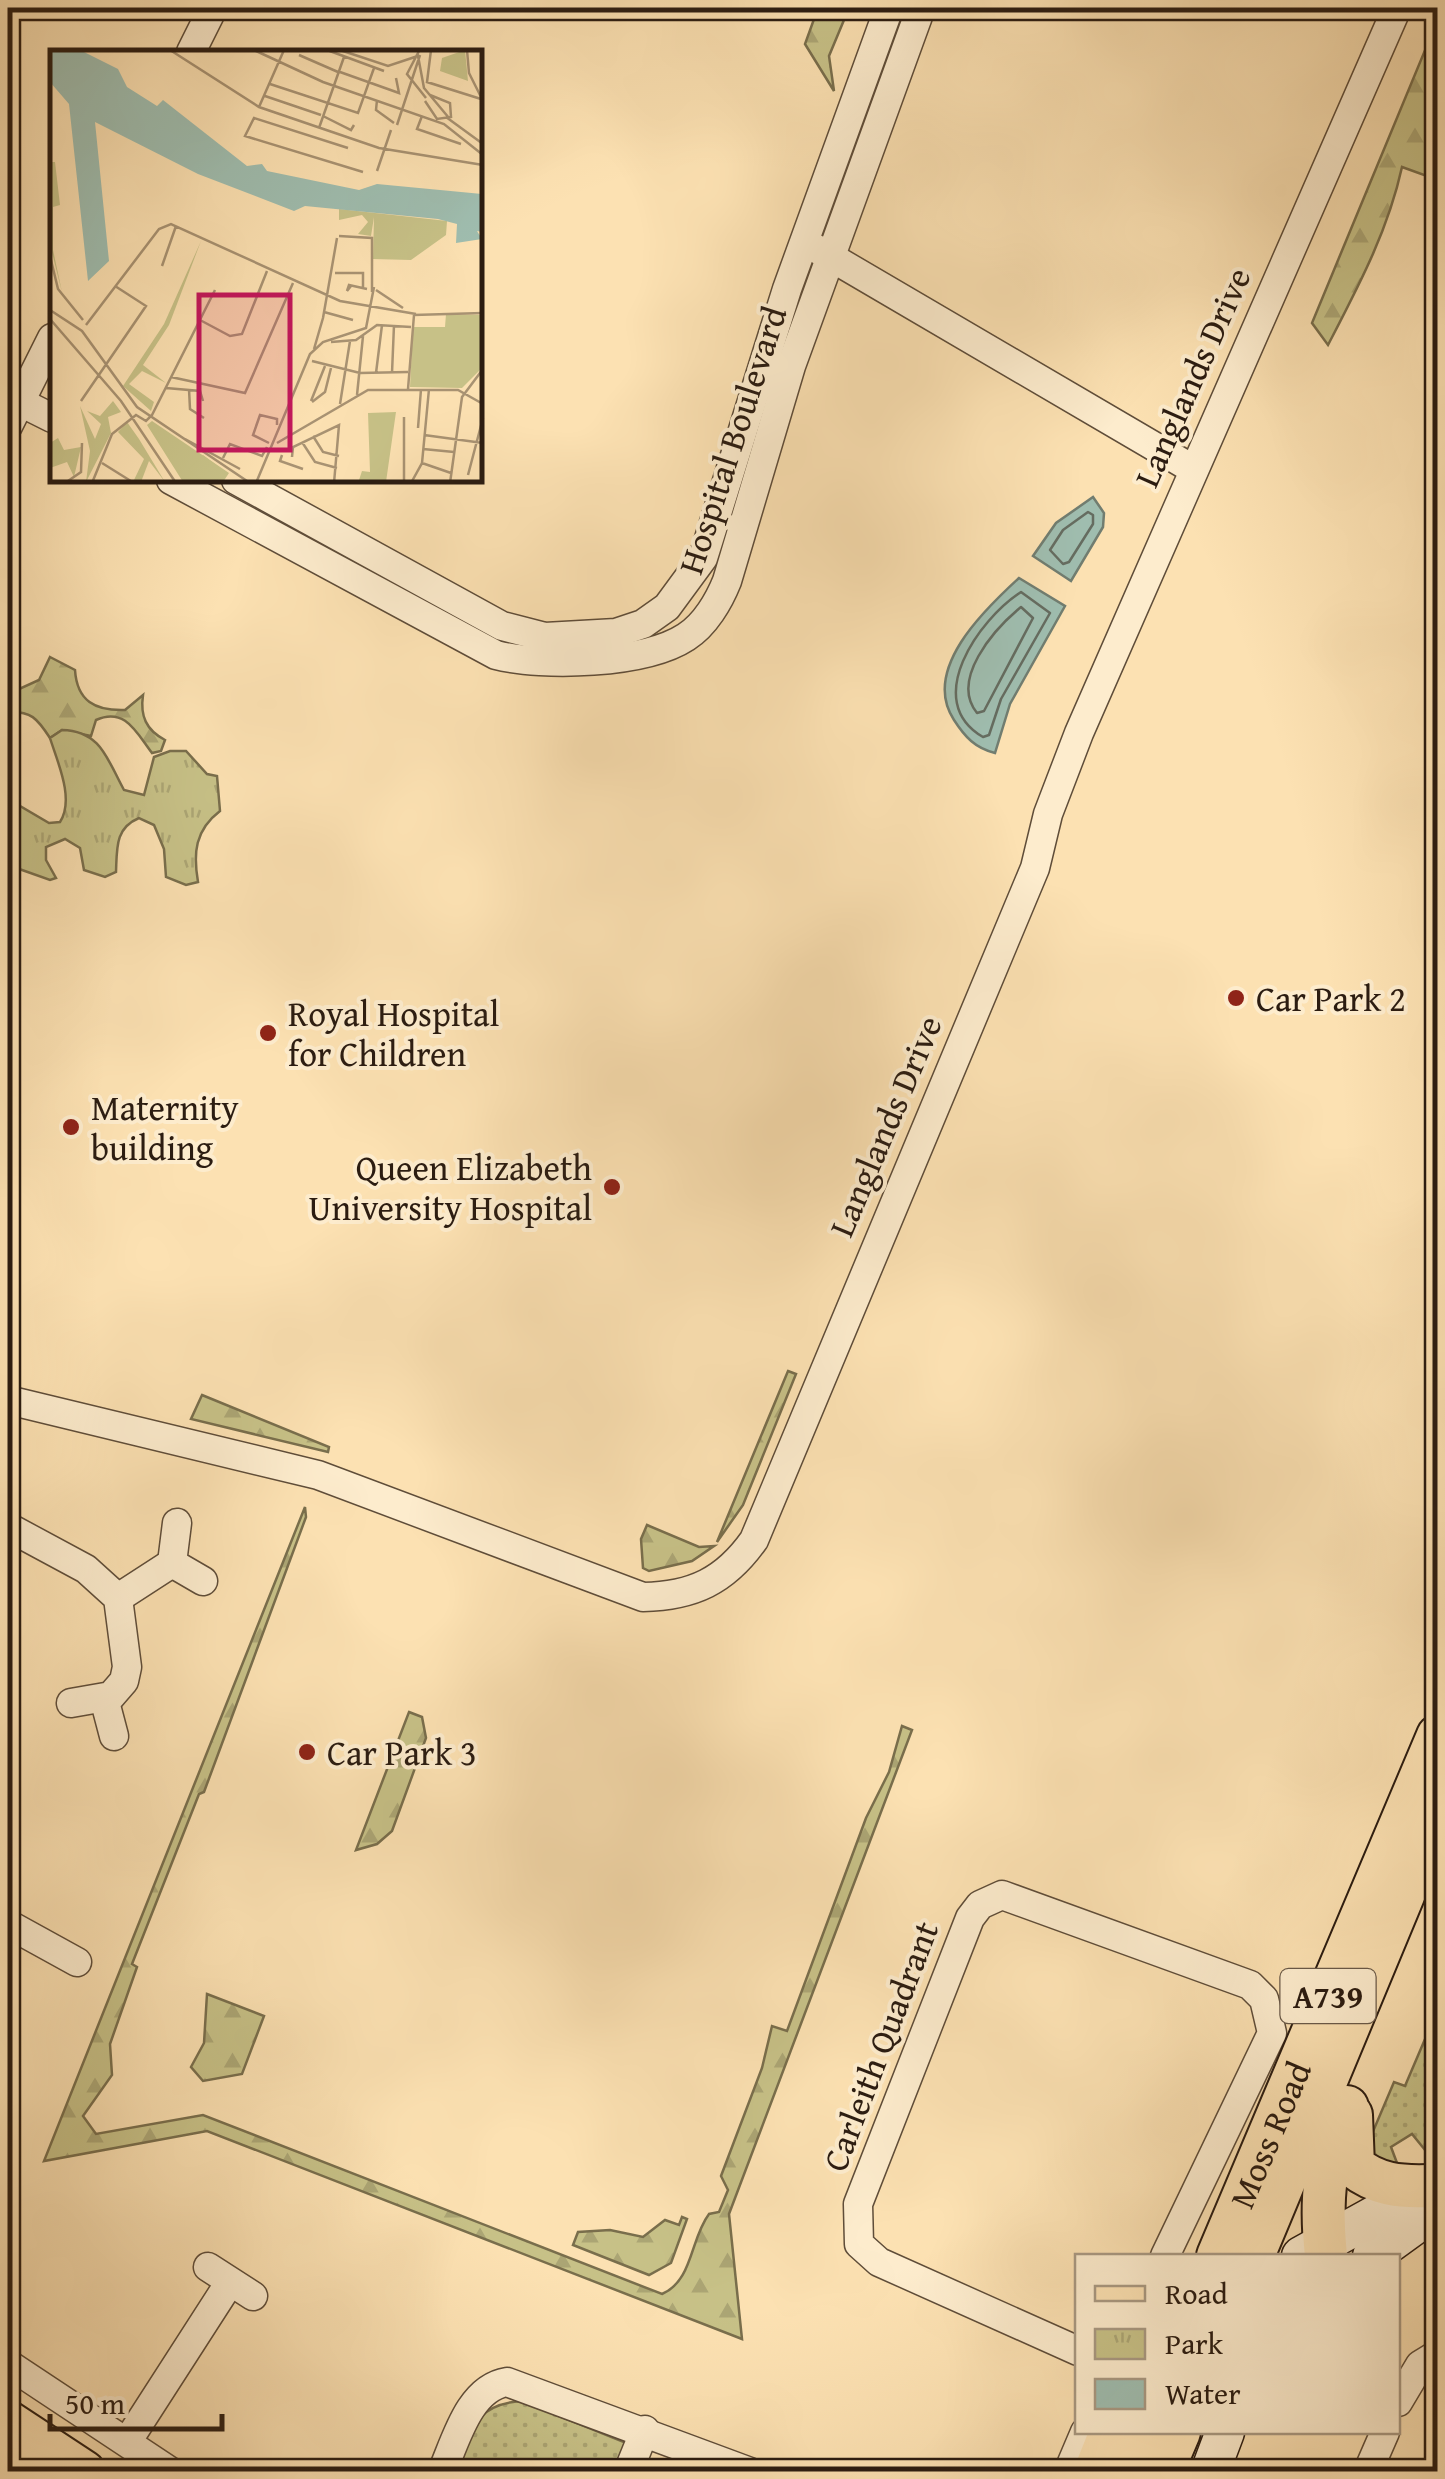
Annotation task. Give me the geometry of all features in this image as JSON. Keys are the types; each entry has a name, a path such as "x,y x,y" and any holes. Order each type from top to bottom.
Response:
{"main road":[{"name":"Moss Road","path":"1219,2254 1438,1736"},
{"name":"Moss Road","path":"1254,2254 1438,1812"},
{"path":"1317,2252 1327,2157 1438,1873"},
{"path":"1194,2254 1380,1874"},
{"path":"1352,2095 1352,2166 1368,2178 1396,2188 1435,2192"},
{"path":"8,2422 84,2472"},
{"path":"1095,2472 1110,2434"},
{"path":"1128,2472 1144,2434"},
{"path":"1162,2472 1178,2434"},
{"path":"8,2459 27,2472"}],"street":[{"path":"193,50 213,8"},
{"name":"Hospital Boulevard","path":"240,482 502,626 545,637 616,633 642,624 667,607 702,558 803,243 889,8"},
{"name":"Hospital Boulevard","path":"174,482 496,656 531,661 634,655 688,636 722,592 790,366 922,8"},
{"name":"Langlands Drive","path":"8,1400 318,1476 643,1597 684,1594 711,1584 729,1570 754,1540 1035,868 1048,814 1079,732 1191,468 1397,8"},
{"path":"803,243 832,256 1191,468"},
{"path":"50,343 28,399 50,416"},
{"path":"172,1563 176,1524"},
{"path":"8,1527 86,1569 118,1598 128,1666 118,1688 104,1698 72,1703"},
{"path":"172,1563 203,1581"},
{"path":"118,1598 172,1563"},
{"path":"104,1698 114,1736"},
{"name":"Carleith Quadrant","path":"1075,2350 879,2262 859,2244 858,2204 970,1918 980,1905 1002,1895 1043,1906 1250,1985 1264,1999 1272,2033 1166,2254"},
{"path":"8,1924 77,1962"},
{"path":"1317,2252 1435,2192"},
{"path":"1374,2254 1435,2192"},
{"path":"127,2442 231,2282"},
{"path":"1400,2399 1420,2364 1438,2354"},
{"path":"8,2364 171,2472"},
{"path":"442,2472 464,2421 478,2398 494,2384 521,2384 750,2472"},
{"path":"628,2472 645,2430"},
{"path":"1068,2472 1083,2434"},
{"path":"1361,2468 1384,2434"}],"green space":[{"path":"818,8 849,8 829,56 834,91 805,44"},
{"path":"1428,43 1437,44 1437,174 1435,179 1402,167 1380,236 1328,345 1312,323"},
{"path":"50,657 75,670 79,689 97,706 125,710 143,695 146,722 165,740 161,751 152,753 129,724 115,717 96,720 91,736 62,730 50,738 33,717 8,712 8,694 39,680"},
{"path":"62,730 86,735 94,741 124,790 144,795 154,757 170,751 186,751 207,774 217,776 220,811 205,826 198,843 198,882 186,885 166,877 164,849 154,825 139,818 121,833 116,872 105,877 84,870 80,848 65,839 46,847 46,860 56,878 50,880 8,865 8,799 49,823 60,822 64,813 63,780 50,738"},
{"path":"788,1371 796,1374 743,1505 717,1542"},
{"path":"202,1395 329,1447 328,1452 191,1419"},
{"path":"305,1507 306,1517 204,1792 199,1794 132,1964 137,1967 110,2044 112,2075 83,2116 96,2134 203,2115 662,2294 680,2280 709,2214 719,2212 728,2190 721,2176 762,2068 772,2026 787,2031 866,1818 889,1772 902,1726 912,1730 729,2214 742,2339 207,2131 44,2161"},
{"path":"647,1525 699,1547 714,1546 692,1561 649,1571 643,1568 641,1539"},
{"path":"409,1712 422,1717 426,1738 392,1831 377,1844 356,1850"},
{"path":"207,1994 264,2016 242,2074 203,2081 191,2067 204,2043"},
{"path":"1437,2011 1437,2094 1432,2107 1437,2120 1437,2144 1425,2150 1412,2134 1391,2147 1400,2171 1363,2155 1394,2082 1405,2086"},
{"path":"682,2217 687,2219 671,2263 649,2275 573,2245 578,2232 610,2230 643,2237 665,2220 679,2225"},
{"path":"522,2401 629,2444 617,2471 454,2472 470,2433 483,2414 506,2403"}],"water":[{"path":"1093,497 1104,513 1103,527 1071,581 1033,556 1056,523"},
{"path":"1019,578 1065,606 1010,704 995,753 976,745 958,726 946,701 945,681 961,642"}],"place":[{"name":"Car Park 2","path":"1236,998"},
{"name":"Royal Hospital for Children","path":"268,1033"},
{"name":"Maternity building","path":"71,1127"},
{"name":"Queen Elizabeth University Hospital","path":"612,1187"},
{"name":"Car Park 3","path":"307,1752"}]}
